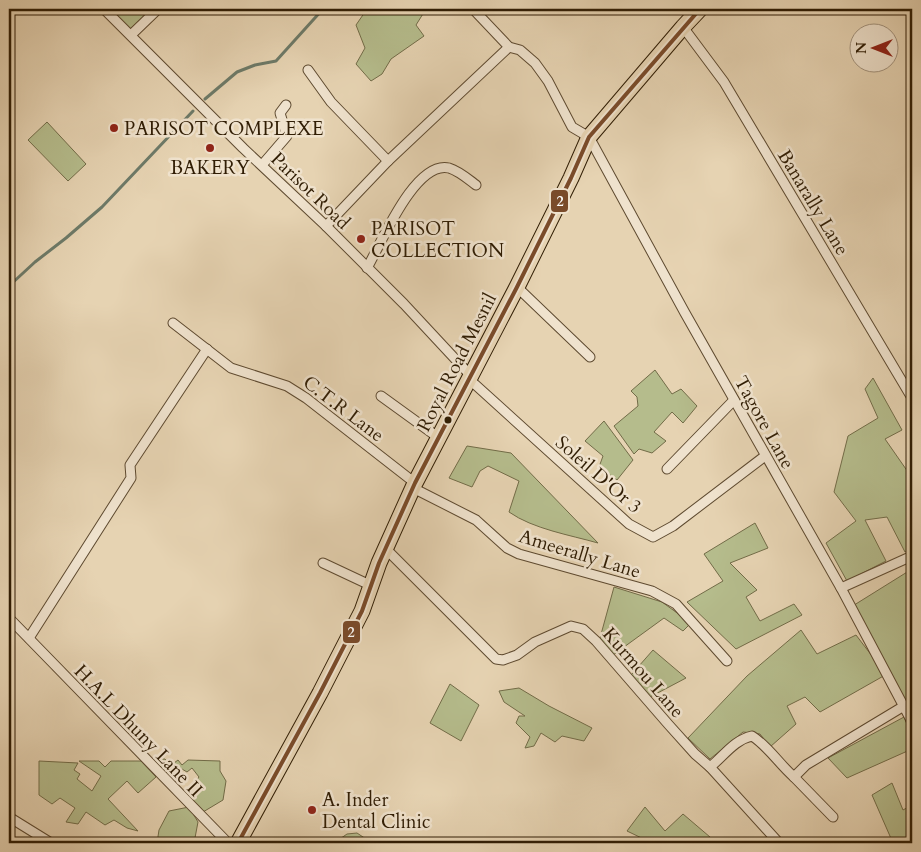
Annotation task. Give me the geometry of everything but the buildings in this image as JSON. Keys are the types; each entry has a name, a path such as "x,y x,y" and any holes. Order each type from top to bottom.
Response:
{"main road":[{"name":"Royal Road Mesnil","path":"238,843 320,693 363,609 386,549 414,485 517,288 589,137 682,27 700,9"}],"street":[{"name":"Parisot Road","path":"104,9 404,304 470,378"},
{"path":"131,35 158,9"},
{"path":"476,10 509,47 520,50 535,64 548,82 572,127 589,137"},
{"name":"Banarally Lane","path":"682,27 724,82 912,398"},
{"path":"326,226 388,161 509,47"},
{"path":"308,70 331,102 388,161"},
{"path":"262,166 287,136 280,113 286,105"},
{"name":"Tagore Lane","path":"589,137 765,456 841,588 912,722"},
{"path":"368,268 406,197 429,172 450,168 476,184"},
{"path":"517,288 590,357"},
{"name":"C.T.R Lane","path":"173,323 231,368 287,386 306,398 414,485"},
{"path":"29,638 131,478 130,466 207,349"},
{"name":"Soleil D'Or 3","path":"470,378 629,524 653,536 673,526 765,456"},
{"path":"381,396 439,438"},
{"path":"667,469 734,400"},
{"name":"Ameerally Lane","path":"414,485 476,520 507,548 519,554 652,591 676,604 727,661"},
{"name":"Kurmou Lane","path":"386,549 496,659 503,660 517,655 535,642 571,626 583,629 596,641 673,730 710,767 779,843"},
{"path":"841,588 912,556"},
{"path":"322,563 372,586"},
{"name":"H.A.L Dhuny Lane II","path":"9,618 228,843"},
{"path":"794,777 806,765 904,706"},
{"path":"710,767 737,742 752,736 759,740 780,765 833,816"},
{"path":"9,817 51,843"}],"green space":[{"path":"110,9 147,9 149,11 131,32"},
{"path":"367,9 426,9 416,25 424,36 391,59 382,74 371,81 356,64 365,48 356,25"},
{"path":"47,122 86,164 68,181 28,140"},
{"path":"655,370 672,394 681,389 697,406 683,423 672,412 654,432 666,441 652,453 639,449 634,454 614,426 638,406 637,397 631,391"},
{"path":"873,378 902,430 885,439 908,472 912,471 912,548 905,552 887,517 865,520 886,561 847,581 826,543 856,521 834,492 848,436 878,418 865,389"},
{"path":"604,421 633,460 617,480 599,467 603,456 585,441"},
{"path":"467,446 511,453 598,543 540,527 509,512 519,481 488,466 480,471 472,487 449,478"},
{"path":"755,523 768,548 730,563 757,590 746,597 760,621 794,604 802,615 736,649 687,602 723,581 704,554"},
{"path":"912,569 912,722 887,674 820,712 805,697 787,706 796,724 770,747 760,734 743,732 710,759 688,738 747,676 801,630 817,654 856,635 885,673 851,607"},
{"path":"614,587 662,602 691,623 683,631 664,618 613,655 600,638"},
{"path":"653,650 686,678 650,697 631,675"},
{"path":"450,684 479,705 461,741 430,723"},
{"path":"519,688 592,728 584,741 562,736 555,742 541,733 534,746 525,748 530,737 516,723 519,716 525,716 504,702 499,691"},
{"path":"904,717 912,737 912,749 847,778 828,758"},
{"path":"165,759 170,766 178,760 182,765 188,760 220,761 220,771 226,781 223,800 203,812 195,805 188,791 199,777 192,768 187,772 177,766 165,777 148,760"},
{"path":"39,761 78,763 74,770 80,774 77,779 92,791 101,776 79,761 99,761 105,767 111,761 141,761 156,777 138,793 127,781 108,799 138,831 127,828 114,820 105,825 86,812 78,824 66,822 75,808 60,798 52,804 39,795"},
{"path":"892,783 903,810 912,805 912,843 893,843 872,795"},
{"path":"189,807 198,822 194,843 157,843 159,830 169,811"},
{"path":"645,807 665,831 683,814 717,843 652,843 627,831"},
{"path":"357,833 369,841 367,843 334,843 347,834"}],"waterway":[{"path":"205,99 237,72 255,65 276,61 323,9 357,11 359,9"},
{"path":"9,286 102,207 193,111"},
{"path":"9,429 9,460"}],"transit line":[{"name":"2","path":"238,843 320,693 362,611 379,563 415,483 517,287 571,178 589,137 700,9"}],"place":[{"name":"PARISOT COMPLEXE","path":"114,128"},
{"name":"BAKERY","path":"210,148"},
{"name":"PARISOT COLLECTION","path":"361,239"},
{"name":"A. Inder Dental Clinic","path":"312,810"}]}
